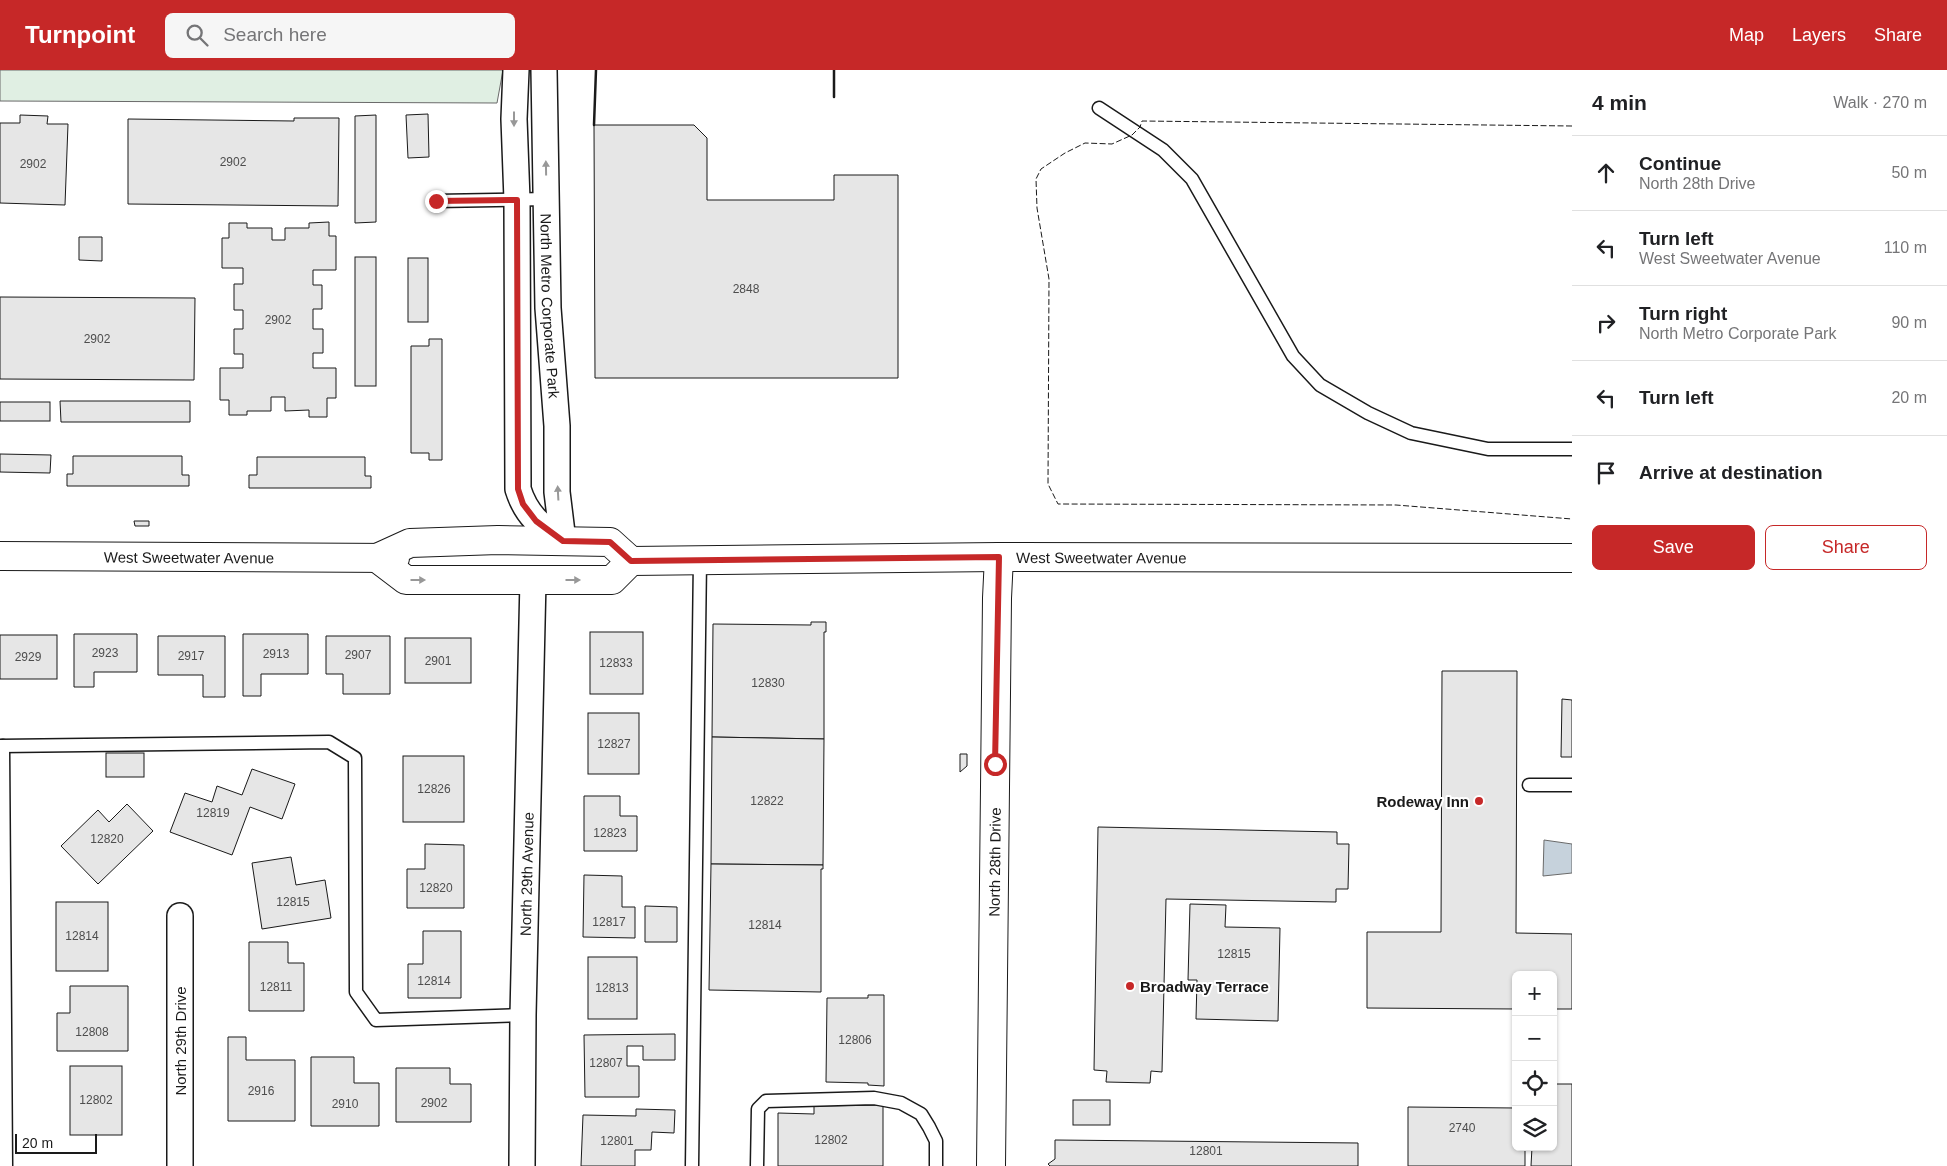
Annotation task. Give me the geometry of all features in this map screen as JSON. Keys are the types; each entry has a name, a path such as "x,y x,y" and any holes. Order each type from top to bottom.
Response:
{"street":[{"name":"North Metro Corporate Park","path":"516,70 514,120 517,200 518,489 523,504 536,521 563,541"},
{"name":"North Metro Corporate Park","path":"544,70 548,308 556,426 557,492 563,541"},
{"name":"West Sweetwater Avenue","path":"0,556 377,558 410,543 506,547 563,541"},
{"path":"506,547 522,562 533,580 563,541 610,542 622,570"},
{"name":"West Sweetwater Avenue","path":"377,558 406,580 533,580 700,560 999,557 1572,558"},
{"name":"North 28th Drive","path":"991,1166 999,557"},
{"name":"North 29th Avenue","path":"522,1166 523,1015 533,580"},
{"name":"North 29th Drive","path":"180,916 180,1166"}],"lane":[{"path":"1099,108 1163,150 1192,179 1292,356 1320,385 1368,414 1412,433 1488,449 1572,449"},
{"path":"436,201 547,199"},
{"path":"692,1166 700,560"},
{"path":"6,1166 1,746 329,742 355,758 356,992 376,1020 523,1015"},
{"path":"1529,785 1572,785"},
{"path":"757,1166 758,1110 766,1101 874,1098 901,1104 921,1114 936,1141 936,1166"}],"green space":[{"path":"0,70 503,70 497,103 0,101"}],"shaded area":[{"path":"1544,840 1572,844 1572,873 1543,876"}],"building":[{"path":"428,114 429,157 408,158 406,115"},
{"path":"20,115 48,116 47,124 68,124 65,205 0,203 0,123 20,123"},
{"path":"376,115 376,222 355,223 355,116"},
{"path":"294,118 339,118 338,206 128,204 128,119 294,121"},
{"path":"594,125 694,125 707,138 707,200 834,200 834,175 898,175 898,378 595,378"},
{"path":"329,222 329,236 336,236 336,270 313,270 313,285 322,285 322,309 313,309 313,329 323,329 323,353 313,353 313,368 336,368 336,398 327,398 327,417 309,417 309,410 285,411 285,397 271,397 271,411 247,411 247,415 229,415 229,400 220,400 220,368 243,368 243,354 234,354 234,329 243,329 243,310 234,310 234,284 243,284 243,268 222,268 222,238 229,238 229,223 247,223 247,228 272,228 272,240 285,240 285,228 309,228 309,223"},
{"path":"79,237 102,237 102,261 79,260"},
{"path":"355,257 376,257 376,386 355,386"},
{"path":"408,258 428,258 428,322 408,322"},
{"path":"0,297 195,298 194,380 0,379"},
{"path":"429,339 442,339 442,460 429,460 429,453 411,453 411,346 429,346"},
{"path":"60,401 190,401 190,422 61,422"},
{"path":"0,402 50,402 50,421 0,421"},
{"path":"0,454 51,455 50,473 0,472"},
{"path":"73,456 182,456 182,475 189,475 189,486 67,486 67,474 73,474"},
{"path":"257,457 365,457 365,476 371,476 371,488 249,488 249,475 257,475"},
{"path":"134,521 149,521 149,526 135,526"},
{"path":"811,622 826,622 826,632 824,632 824,739 712,737 713,624 811,625"},
{"path":"590,632 643,632 643,694 590,694"},
{"path":"74,634 137,634 137,672 94,672 94,687 74,687"},
{"path":"243,634 308,634 308,674 261,674 261,696 243,696"},
{"path":"0,635 57,635 57,679 0,679"},
{"path":"158,636 225,636 225,697 203,697 203,675 158,675"},
{"path":"326,636 390,636 390,694 343,694 343,674 326,674"},
{"path":"405,638 471,638 471,683 405,683"},
{"name":"Rodeway Inn","path":"1442,671 1517,671 1516,933 1572,934 1572,1009 1557,1009 1557,971 1512,971 1512,1009 1367,1008 1367,932 1441,932"},
{"path":"1562,699 1572,700 1572,757 1561,757"},
{"path":"588,713 639,713 639,774 588,774"},
{"path":"712,737 824,739 823,865 711,864"},
{"path":"106,753 144,753 144,777 106,777"},
{"path":"960,754 967,754 967,766 960,772"},
{"path":"403,756 464,756 464,822 403,822"},
{"path":"252,769 295,784 282,819 250,807 232,855 170,832 185,793 212,802 217,786 242,795"},
{"path":"584,796 620,796 620,816 637,816 637,851 584,851"},
{"path":"127,804 153,831 98,884 61,846 98,810 109,822"},
{"name":"Broadway Terrace","path":"1098,827 1337,832 1337,844 1349,844 1348,889 1336,889 1336,902 1166,899 1162,1072 1151,1071 1150,1083 1106,1082 1107,1071 1094,1070"},
{"path":"425,844 464,845 464,908 407,908 407,869 425,869"},
{"path":"291,857 296,885 325,880 331,918 262,929 252,863"},
{"path":"711,864 823,865 823,869 821,869 821,992 709,990"},
{"path":"584,875 622,876 622,907 635,907 635,938 583,937"},
{"path":"56,902 108,902 108,971 56,971"},
{"path":"1190,904 1226,905 1225,927 1280,928 1278,1021 1196,1019 1197,980 1188,980"},
{"path":"645,906 677,907 677,942 645,942"},
{"path":"423,931 461,931 461,998 408,998 408,964 423,964"},
{"path":"249,942 288,942 288,963 304,963 304,1011 249,1011"},
{"path":"588,957 637,957 637,1019 588,1019"},
{"path":"70,986 128,986 128,1051 57,1051 57,1013 70,1013"},
{"path":"868,995 884,995 884,1086 868,1085 868,1083 826,1082 827,998 868,998"},
{"path":"675,1034 675,1060 643,1060 643,1046 627,1046 627,1066 639,1066 639,1097 585,1097 584,1035"},
{"path":"228,1037 246,1037 246,1060 295,1060 295,1121 228,1121"},
{"path":"311,1057 354,1057 354,1083 379,1083 379,1126 311,1126"},
{"path":"70,1066 122,1066 122,1135 70,1135"},
{"path":"396,1068 450,1068 450,1084 471,1084 471,1122 396,1122"},
{"path":"1557,1084 1572,1084 1572,1166 1531,1166 1532,1151 1557,1151"},
{"path":"1073,1100 1110,1100 1110,1125 1073,1125"},
{"path":"883,1105 883,1166 778,1166 778,1113 814,1114 814,1106"},
{"path":"1408,1107 1512,1108 1512,1151 1525,1151 1525,1166 1408,1166"},
{"path":"636,1109 675,1110 674,1133 652,1132 651,1150 635,1150 635,1166 581,1166 583,1115 636,1116"},
{"path":"1055,1140 1358,1143 1358,1166 1050,1166 1048,1164 1055,1159"}],"fence":[{"path":"1572,126 1142,121 1140,127 1132,135 1112,144 1085,143 1065,153 1041,169 1036,179 1037,208 1049,279 1048,484 1058,504 1396,505 1572,519"}],"wall":[{"path":"594,125 596,70"},
{"path":"834,70 834,97"}],"place":[{"name":"Rodeway Inn","path":"1479,801"},
{"name":"Broadway Terrace","path":"1130,986"}],"route":[{"path":"436,201 517,200 518,489 523,504 536,521 563,541 610,542 631,561 999,557 995,764"}]}
